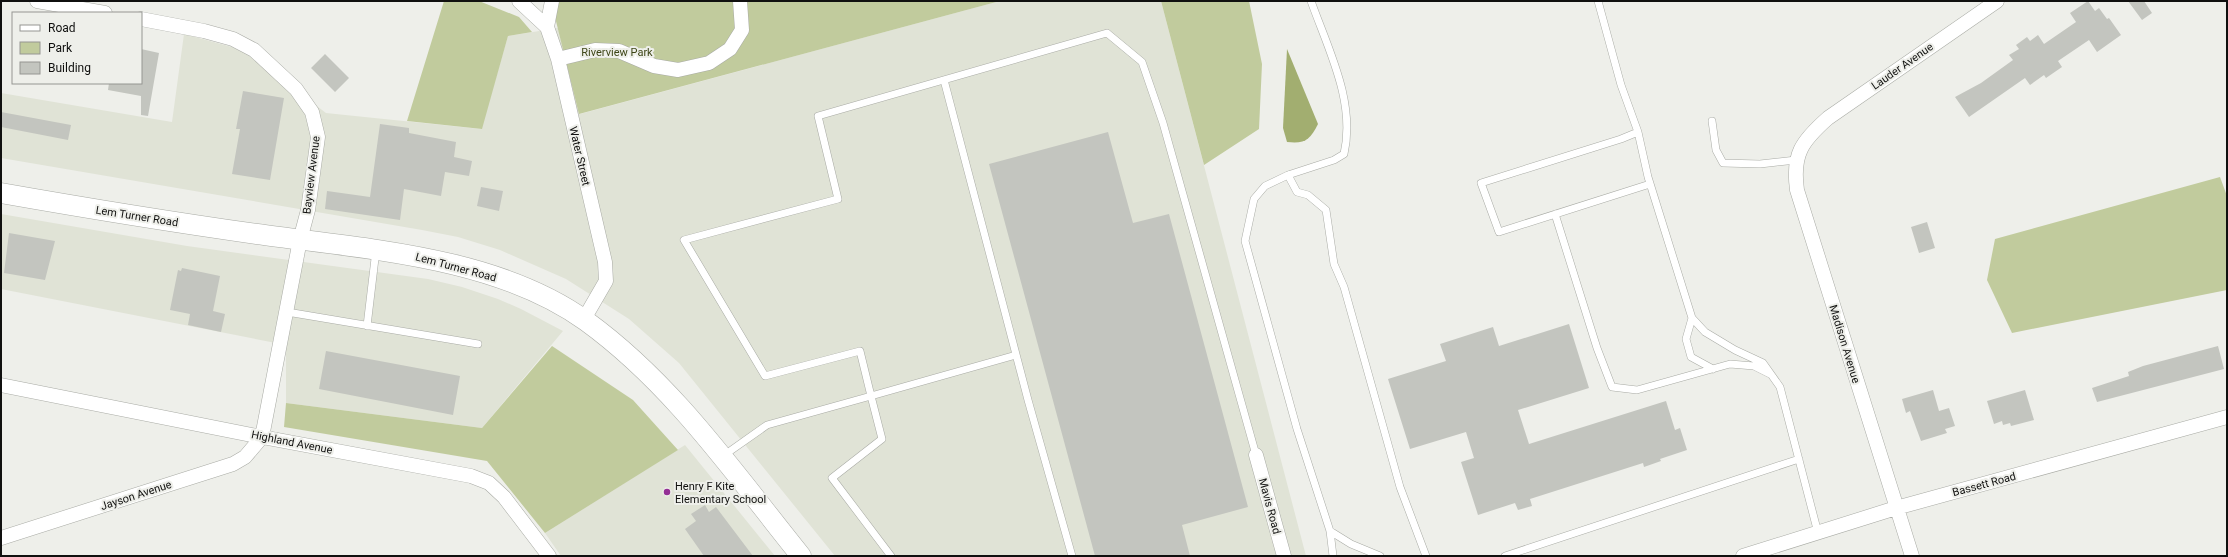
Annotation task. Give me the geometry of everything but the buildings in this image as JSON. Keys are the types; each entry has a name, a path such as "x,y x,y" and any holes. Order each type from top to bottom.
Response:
{"main road":[{"name":"Lem Turner Road","path":"1,193 124,215 411,255 484,272 536,293 584,319 627,353 660,384 686,412 801,556"}],"street":[{"path":"37,1 99,12"},
{"name":"Water Street","path":"519,1 547,27 558,59 605,262 606,281 584,319"},
{"path":"547,27 552,1"},
{"path":"558,59 595,50 613,50 620,51 654,66 678,70 709,63 730,49 742,30 740,1"},
{"name":"Lauder Avenue","path":"1810,134 1834,114 1996,1"},
{"name":"Bayview Avenue","path":"142,19 204,30 233,39 254,50 296,89 312,112 318,137 308,210 300,240 262,437"},
{"name":"Madison Avenue","path":"1810,134 1801,147 1796,160 1797,190 1912,556"},
{"name":"Highland Avenue","path":"1,385 262,437 471,476 490,483 504,496 549,556"},
{"name":"Bassett Road","path":"1743,556 1896,508 2227,417"},
{"name":"Jayson Avenue","path":"1,538 233,464 245,457 262,437"},
{"name":"Mavis Road","path":"1256,455 1284,556"}],"lane":[{"path":"1311,1 1345,98 1347,140 1344,154 1334,160 1288,175 1265,186 1254,199 1245,241 1297,429 1330,531 1333,556"},
{"path":"1598,1 1621,85 1638,132 1650,184 1692,318 1706,332 1735,350 1763,363 1780,387 1818,533"},
{"path":"891,556 832,478 882,439 860,351 765,376 684,240 838,199 818,116 1107,33 1142,62 1164,123 1256,455"},
{"path":"944,80 1016,355 1072,556"},
{"path":"1712,121 1716,150 1723,163 1760,164 1796,160"},
{"path":"1638,132 1481,183 1499,232 1650,184"},
{"path":"1288,175 1297,192 1308,195 1326,210 1334,264 1344,287 1400,487 1426,556"},
{"path":"1555,214 1597,348 1612,387 1637,390 1730,364 1754,366 1771,374"},
{"path":"367,326 376,250"},
{"path":"287,312 478,344"},
{"path":"1692,318 1686,339 1691,357 1713,369"},
{"path":"721,457 767,425 1016,355"},
{"path":"1505,556 1799,459"},
{"path":"1330,531 1352,544 1380,556"}],"shaded area":[{"path":"1000,1 1161,1 1306,556 835,556 679,363 629,319 566,279 500,250 458,237 1,158 1,93 172,122 184,34 243,50 326,113 481,129 508,36 558,28 580,114"},
{"path":"1287,49 1318,124 1306,140 1298,142 1287,142 1283,128"},
{"path":"1,214 187,246 428,279 462,287 498,299 563,331 482,428 286,403 286,345 1,289"},
{"name":"Henry F Kite Elementary School","path":"685,445 775,556 561,556 545,533"}],"green space":[{"path":"444,1 479,1 519,17 532,32 508,36 482,129 407,121"},
{"name":"Riverview Park","path":"551,1 1000,1 579,114"},
{"path":"1161,1 1249,1 1262,64 1259,129 1204,165"},
{"path":"2220,177 2227,196 2227,290 2012,333 1987,280 1995,239"},
{"path":"552,346 633,400 678,450 545,533 487,461 284,427 286,403 482,428"}],"place":[{"name":"Henry F Kite Elementary School","path":"667,492"}]}
